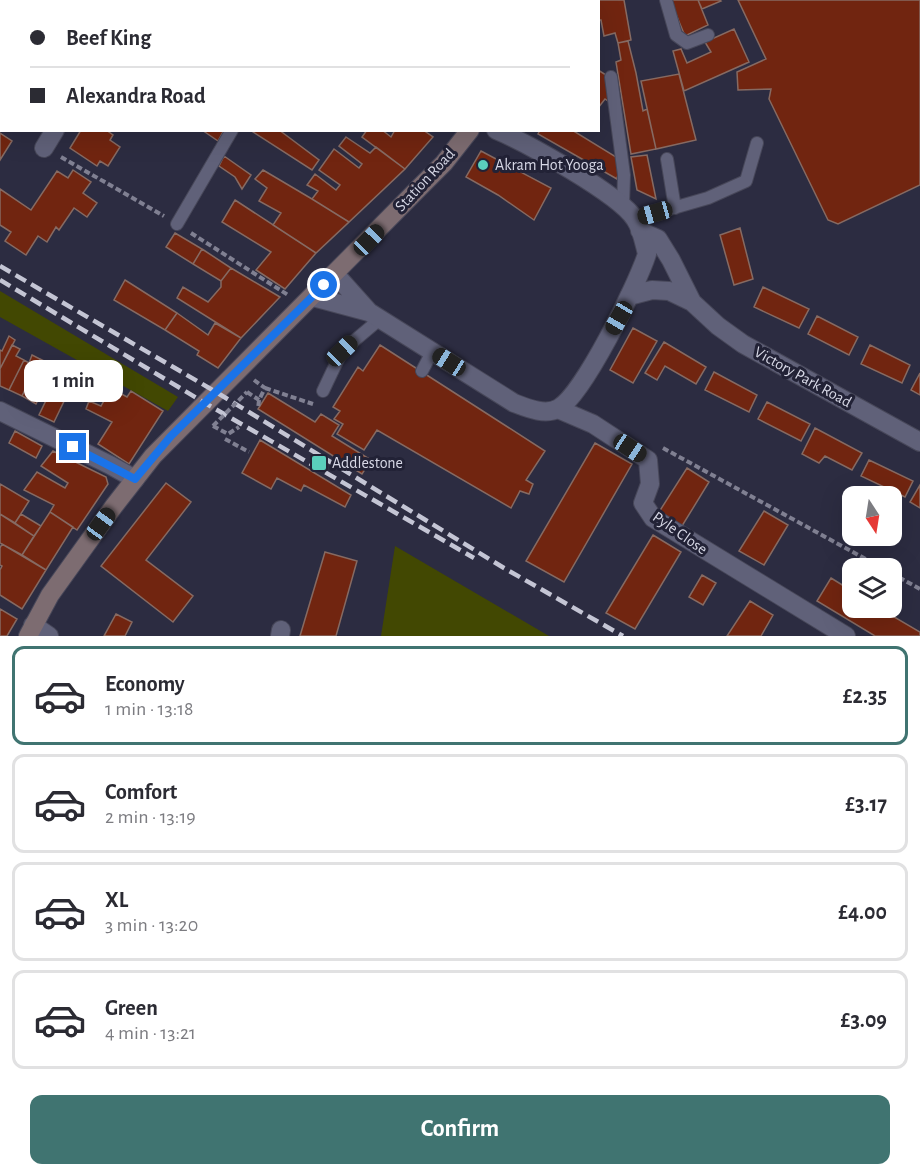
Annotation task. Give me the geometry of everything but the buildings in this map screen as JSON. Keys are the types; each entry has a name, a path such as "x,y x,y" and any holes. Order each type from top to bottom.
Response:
{"main road":[{"name":"Station Road","path":"30,631 50,595 135,479 171,436 313,297 444,163 468,132"}],"street":[{"path":"44,148 54,132"},
{"name":"Victory Park Road","path":"500,132 594,184 658,239 692,302"},
{"path":"335,274 374,315 514,403 531,410 548,411 558,409 578,389 619,318 629,296 647,254 633,219"},
{"name":"Victory Park Road","path":"629,296 652,290 669,291 692,302 718,326 743,344 920,442"},
{"path":"313,297 374,315"},
{"name":"Pyle Close","path":"558,409 593,424 648,460 650,484 643,503 653,518 846,636"},
{"path":"0,411 135,479"},
{"path":"30,631 50,636"}],"lane":[{"path":"666,0 676,35 687,43 708,35"},
{"path":"611,77 624,175 633,219 708,198 746,181 757,144"},
{"path":"177,224 231,132"},
{"path":"667,159 675,208"},
{"path":"323,390 342,351 374,315"},
{"path":"422,371 432,352"}],"path":[{"path":"250,378 265,388 313,404 323,390"},
{"path":"258,408 265,388"},
{"path":"239,427 228,434 213,426 247,392 259,400"},
{"path":"225,439 249,453"},
{"path":"654,443 864,558"},
{"path":"902,579 920,589"}],"green space":[{"path":"0,291 178,397 168,411 0,317"},
{"path":"395,546 549,636 381,636"}],"railway":[{"path":"0,266 216,392 504,568 623,636"},
{"path":"0,280 205,403 474,558"}],"place":[{"name":"Akram Hot Yooga","path":"483,165"},
{"name":"Addlestone","path":"319,463"}],"route":[{"path":"73,447 135,479 171,436 324,285"}]}
